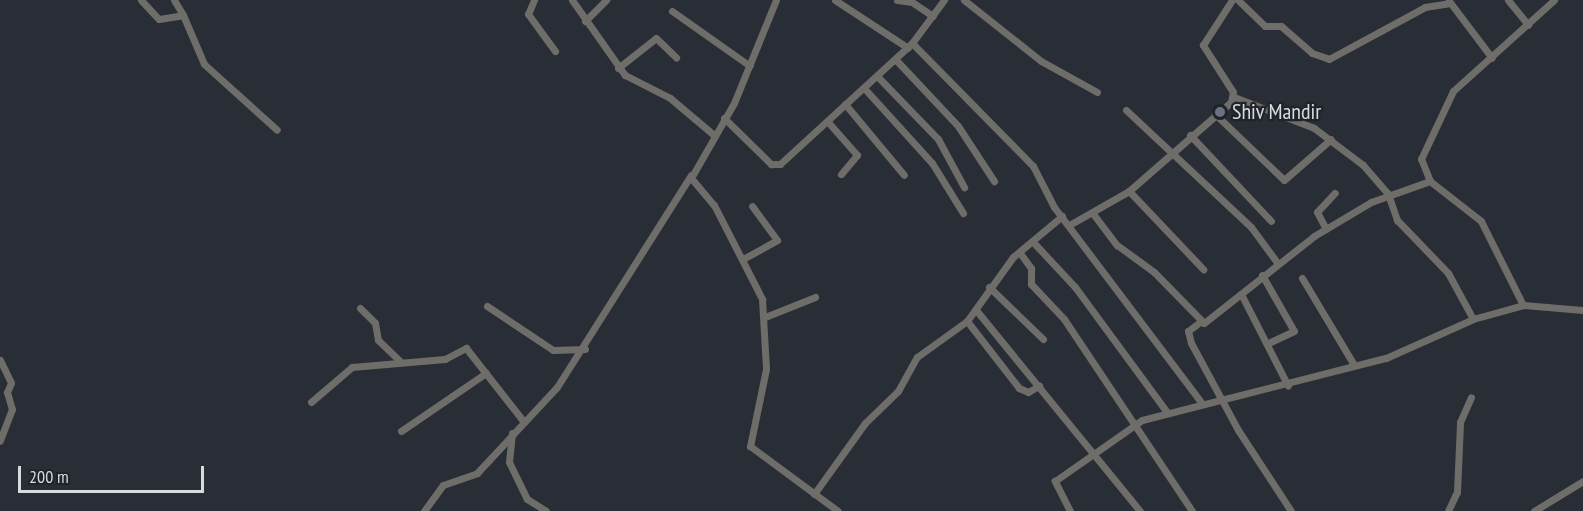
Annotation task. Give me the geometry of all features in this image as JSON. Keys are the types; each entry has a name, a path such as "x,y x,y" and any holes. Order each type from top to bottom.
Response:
{"street":[{"path":"141,0 159,20 183,15"},
{"path":"174,0 204,64 277,130"},
{"path":"534,0 528,14 555,51"},
{"path":"572,0 618,68 670,98 714,135"},
{"path":"585,21 606,0"},
{"path":"424,511 443,485 477,473 524,422 585,349 627,270 691,175 724,118 750,66 776,0"},
{"path":"835,0 910,45 1027,159 1062,216 1071,224 1201,402"},
{"path":"897,0 912,2 933,16"},
{"path":"724,118 775,166 897,61 944,0"},
{"path":"964,0 1041,61 1097,92"},
{"path":"1232,0 1203,45 1234,97 1331,139 1388,194 1397,220 1448,273 1473,319"},
{"path":"1238,0 1265,26 1281,26 1312,53 1329,59 1423,4 1449,1 1492,58"},
{"path":"1508,0 1528,25"},
{"path":"1523,305 1481,221 1430,181 1421,159 1442,108 1466,77 1492,58 1554,0"},
{"path":"672,11 750,66"},
{"path":"618,68 656,38 676,57"},
{"path":"897,61 958,126 994,181"},
{"path":"879,78 938,139 964,187"},
{"path":"864,88 932,163 963,213"},
{"path":"1071,224 1094,215 1129,191 1234,97"},
{"path":"845,105 904,175"},
{"path":"1126,110 1251,227 1276,261"},
{"path":"1215,114 1284,180 1331,139"},
{"path":"828,122 856,154 841,174"},
{"path":"1191,135 1271,221"},
{"path":"691,175 714,205 743,259 765,317 766,369 750,446 838,511"},
{"path":"1291,511 1219,399 1188,336 1200,322 1241,294 1276,261 1388,194 1430,181"},
{"path":"1129,191 1203,269"},
{"path":"1326,229 1317,212 1335,193"},
{"path":"743,259 777,240 752,206"},
{"path":"1094,215 1112,240 1154,272 1200,322"},
{"path":"814,494 865,423 898,391 917,357 967,321 989,287 1020,253 1062,216"},
{"path":"1033,242 1081,295 1166,411"},
{"path":"1020,253 1031,268 1031,284 1064,319 1136,423 1192,511"},
{"path":"1262,275 1294,331 1270,342"},
{"path":"1302,278 1354,365"},
{"path":"989,287 1043,339"},
{"path":"1241,294 1270,342 1288,386"},
{"path":"765,317 815,297"},
{"path":"1070,511 1055,481 1136,423 1166,411 1288,386 1404,351 1473,319 1523,305 1583,310"},
{"path":"487,306 553,350 585,349"},
{"path":"360,308 375,323 378,340 400,361"},
{"path":"976,310 1140,511"},
{"path":"967,321 1019,388 1028,392 1039,386"},
{"path":"311,402 344,370 400,361 445,359 465,348 524,422"},
{"path":"0,360 11,383 7,392 12,409 0,441"},
{"path":"401,431 486,373"},
{"path":"1448,511 1457,492 1460,422 1471,397"},
{"path":"512,433 509,462 527,499 546,511"},
{"path":"1534,511 1583,481"}],"place":[{"name":"Shiv Mandir","path":"1220,112"}]}
